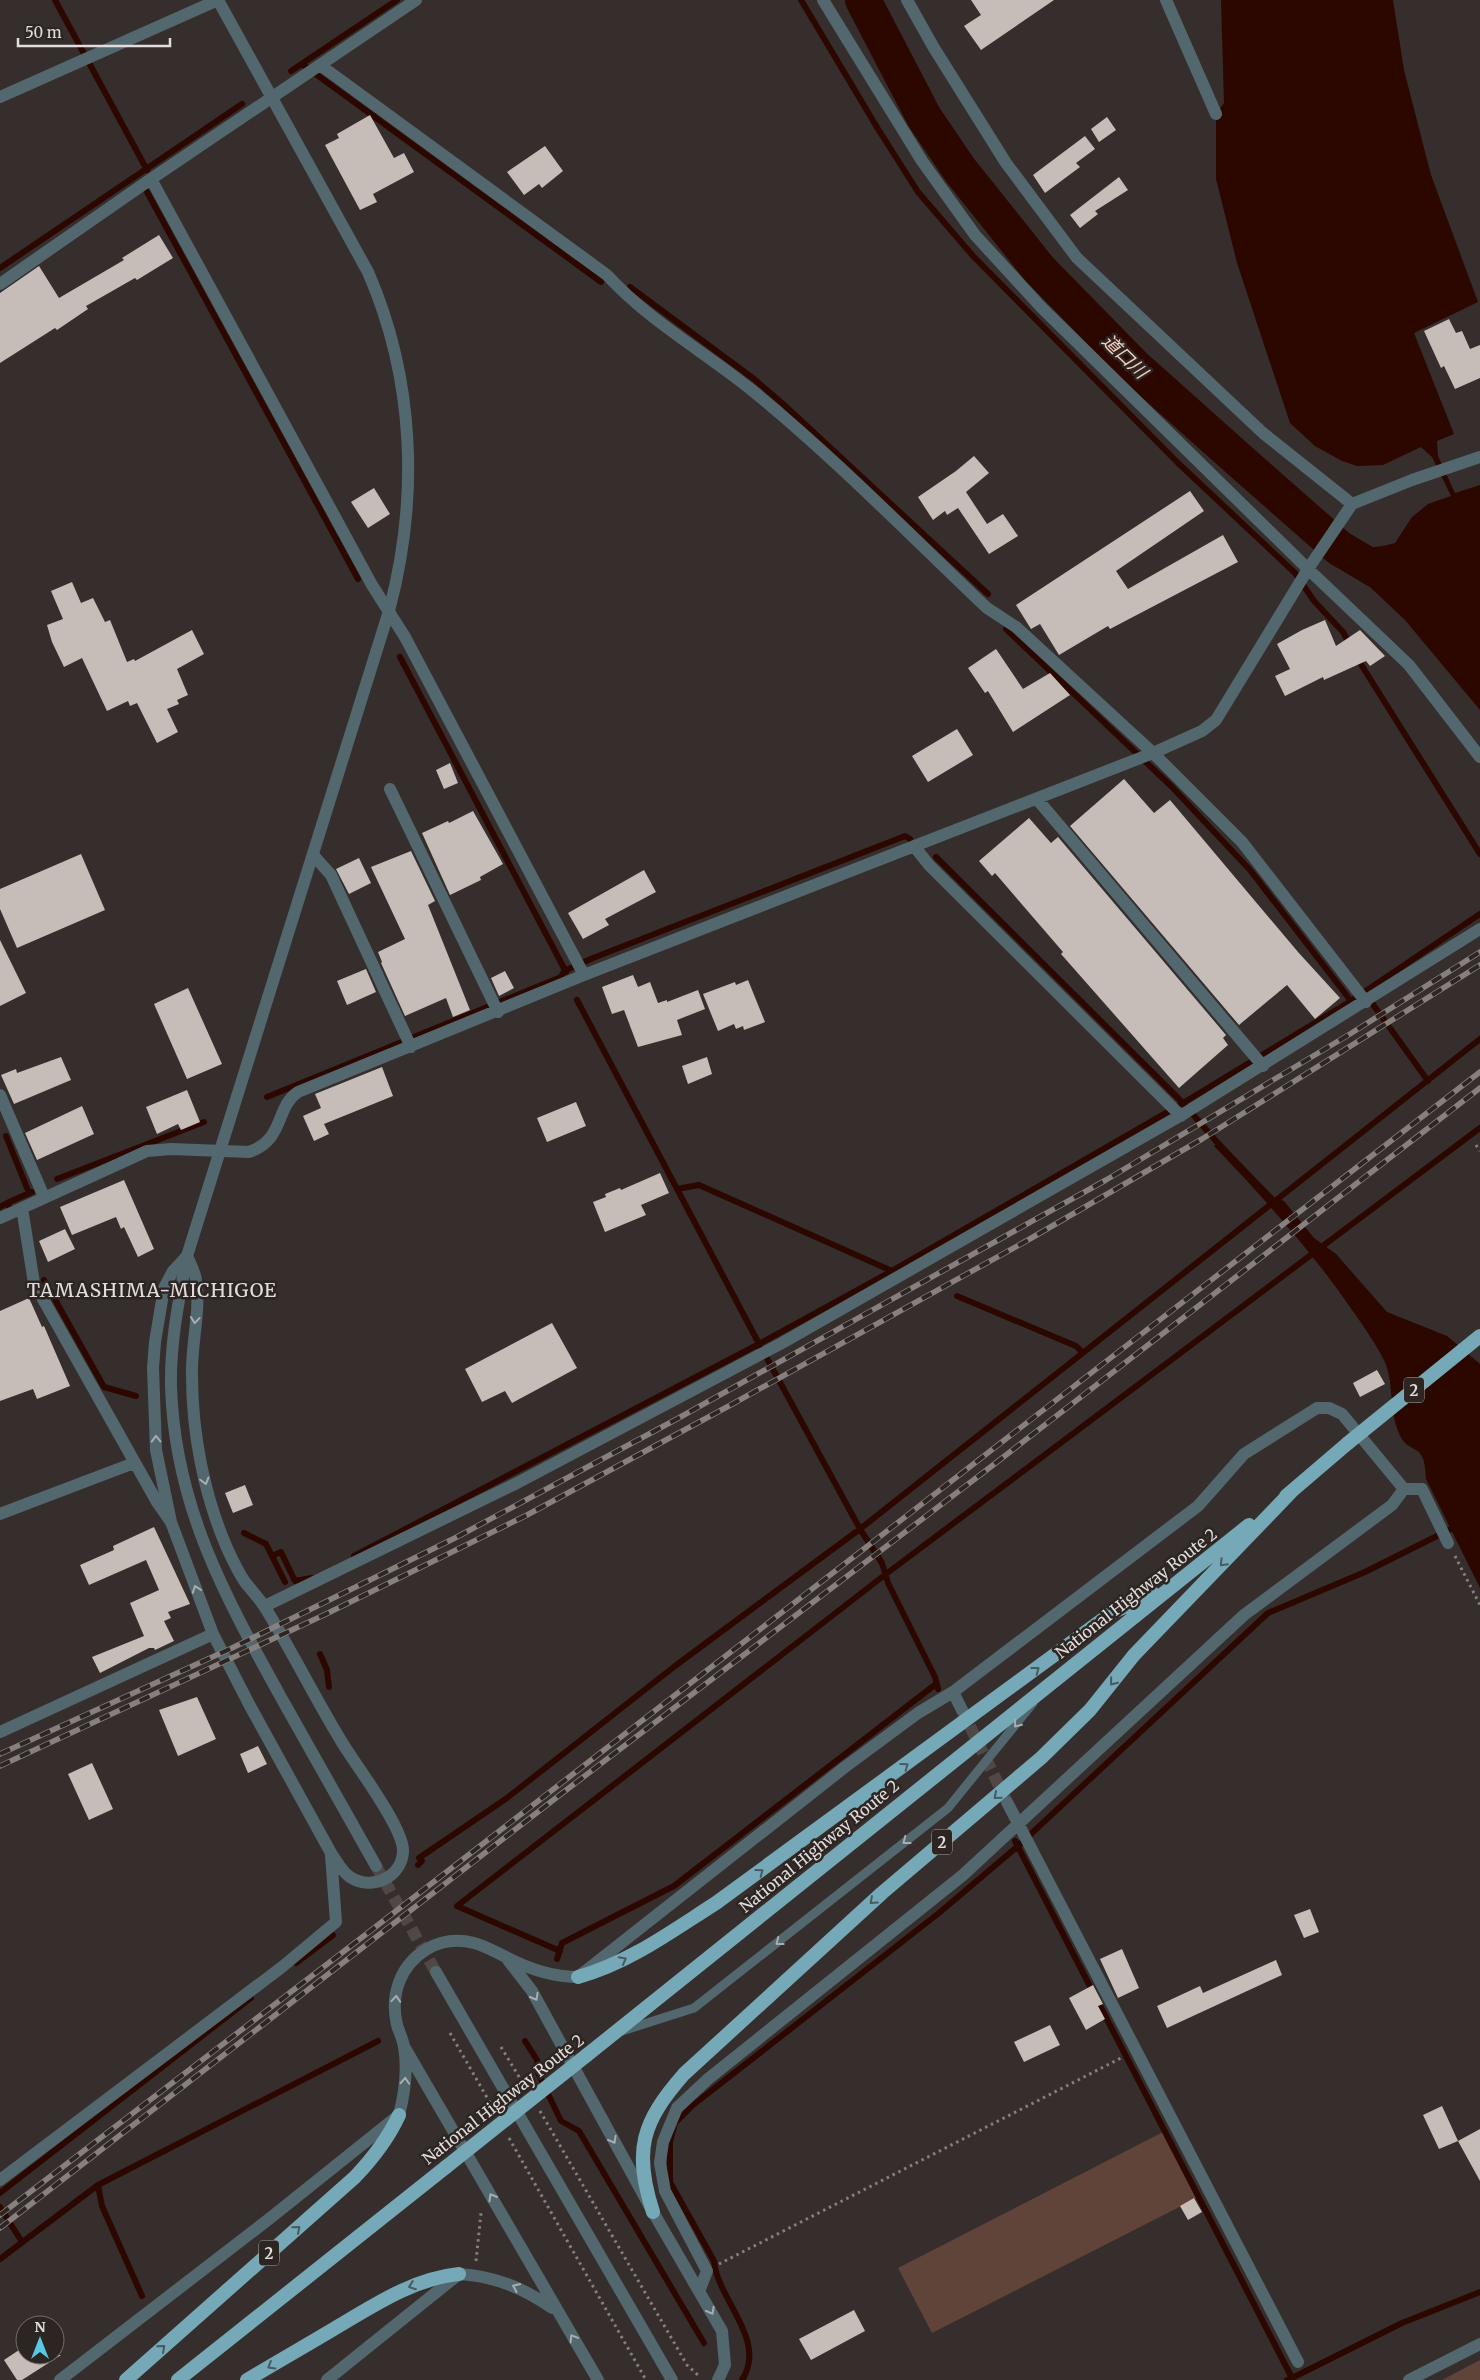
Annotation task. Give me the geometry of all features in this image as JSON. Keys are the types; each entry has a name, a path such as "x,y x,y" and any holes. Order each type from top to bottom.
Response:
{"highway":[{"name":"National Highway Route 2","path":"178,2380 1293,1490 1480,1336"},
{"name":"2","path":"653,2212 642,2173 644,2136 652,2117 665,2096 684,2074 882,1893 1041,1758 1090,1710 1134,1655 1293,1490"},
{"name":"2","path":"578,1977 617,1963 654,1943 716,1903 1113,1612 1172,1586"},
{"name":"2","path":"126,2380 355,2177 375,2156 390,2135 399,2115"},
{"path":"247,2380 373,2305 408,2287 437,2277 459,2274"}],"street":[{"path":"0,98 218,0 273,96 368,272 381,303 400,373 410,468 409,500 400,570 314,856 218,1151 187,1256 173,1342 171,1387 180,1462 188,1498 213,1568 243,1629 376,1866"},
{"path":"0,284 151,178 416,0"},
{"path":"823,0 922,161 975,235 1041,307 1303,578 1409,665 1480,757"},
{"path":"907,0 934,48 1006,163 1077,258 1262,433 1352,504"},
{"path":"1166,0 1216,114"},
{"path":"314,68 607,275 627,297 752,390 845,472 987,608 1016,627 1145,756 1242,842 1362,997"},
{"path":"151,178 372,585 389,611 580,968"},
{"path":"0,1218 147,1151 171,1149 249,1152 258,1149 275,1133 294,1095 408,1041 495,1006 580,968 1037,799 1145,756 1202,730 1216,720 1303,578 1344,519 1352,504 1412,480 1480,457"},
{"path":"390,789 495,1006"},
{"path":"1037,799 1259,1061"},
{"path":"914,846 929,865 1039,976 1181,1111"},
{"path":"314,856 332,875 408,1041"},
{"path":"265,1606 517,1483 782,1343 1181,1111 1362,997 1480,929"},
{"path":"0,1095 4,1118 44,1197"},
{"path":"22,1208 34,1283 134,1463 157,1502 172,1522"},
{"path":"187,1256 196,1278 197,1298 192,1350 192,1376 194,1411 204,1476 227,1548 244,1580 265,1606 342,1743 402,1839 404,1850 395,1872 381,1881 372,1883 361,1882 351,1878 345,1873 331,1853 250,1706 213,1634 172,1522 156,1450 153,1368 155,1342 164,1288 173,1271 187,1256"},
{"path":"598,2380 404,2046 397,2024 395,1998 401,1976 417,1955 435,1944 460,1941 485,1946 506,1958 543,1974 578,1977 845,1767 918,1713 953,1692 1198,1506 1244,1454 1317,1408 1329,1408 1342,1414 1404,1490"},
{"path":"0,1514 134,1463"},
{"path":"700,2289 707,2271 665,2191 660,2163 663,2142 677,2108 708,2079 1021,1828 1244,1615 1392,1505 1404,1490 1422,1489 1448,1542"},
{"path":"0,1732 213,1634"},
{"path":"953,1692 962,1710"},
{"path":"1008,1802 1298,2362"},
{"path":"4,2178 282,1967 336,1922 331,1853"},
{"path":"506,1958 532,1991 653,2212 700,2289 722,2331 725,2365 718,2380"},
{"path":"436,1972 672,2380"},
{"path":"60,2380 399,2115 406,2078 404,2046"},
{"path":"327,2380 459,2274 479,2275 502,2280 540,2299 557,2312"},
{"path":"1409,2380 1480,2344"}],"lane":[{"path":"615,2033 694,2008 948,1808 959,1797 1047,1686"}],"path":[{"path":"1476,1145 1480,1151"},
{"path":"1448,1542 1480,1605"},
{"path":"446,2026 495,2112"},
{"path":"499,2044 529,2093"},
{"path":"716,2266 1123,2057"},
{"path":"539,2109 687,2365 700,2377"},
{"path":"505,2130 646,2380"}],"shaded area":[{"path":"1221,0 1393,0 1404,70 1431,175 1478,302 1414,333 1454,434 1437,441 1438,456 1455,493 1480,485 1480,710 1405,620 1354,572 1335,565 1328,559 1342,535 1361,546 1367,547 1395,543 1412,517 1428,504 1451,496 1432,457 1421,447 1383,465 1357,466 1342,461 1315,446 1290,423 1237,263 1216,179 1216,114 1224,103"},
{"path":"1220,1141 1275,1198 1284,1201 1314,1238 1336,1254 1387,1312 1447,1336 1480,1364 1480,1588 1426,1479 1423,1458 1420,1453 1402,1439 1398,1431 1393,1414 1387,1368 1379,1351 1338,1290 1308,1252 1263,1198 1214,1146"},
{"path":"1163,2132 1197,2198 932,2333 898,2268"},
{"path":"1480,2360 1480,2380 1442,2380"}],"building":[{"path":"971,0 1054,0 981,50 964,26 981,15"},
{"path":"370,115 394,158 404,153 414,172 373,194 377,202 360,210 325,145 339,138 337,134"},
{"path":"1107,117 1116,130 1099,142 1091,129"},
{"path":"1085,136 1095,149 1076,163 1080,167 1045,193 1033,175"},
{"path":"545,146 563,171 542,188 539,184 524,195 507,172"},
{"path":"1119,177 1128,190 1095,211 1098,214 1080,228 1070,215"},
{"path":"159,235 173,258 137,280 135,278 86,306 88,309 57,330 55,328 0,363 0,293 39,266 59,298 124,260 122,258"},
{"path":"1449,319 1456,333 1462,331 1470,349 1480,345 1480,378 1455,389 1444,366 1441,368 1424,331"},
{"path":"974,456 989,473 966,492 987,524 1003,514 1018,536 989,554 958,508 947,515 945,511 933,520 918,497"},
{"path":"374,488 390,514 368,528 351,502"},
{"path":"1190,491 1204,511 1116,571 1128,589 1223,535 1238,562 1110,629 1108,626 1059,655 1040,624 1031,629 1016,605"},
{"path":"72,582 81,603 93,598 105,622 110,620 127,662 134,659 135,661 192,630 204,654 177,669 188,695 177,700 179,704 167,709 178,732 157,743 137,703 130,706 128,701 107,711 82,658 64,667 52,642 47,625 63,619 51,591"},
{"path":"1325,620 1336,646 1360,630 1385,656 1370,666 1366,661 1324,680 1323,677 1285,696 1275,676 1290,669 1277,644"},
{"path":"996,649 1023,689 1050,673 1070,695 1013,732 988,691 985,693 968,668"},
{"path":"957,729 973,755 928,782 912,756"},
{"path":"450,763 458,783 444,789 436,770"},
{"path":"1124,779 1154,813 1170,800 1298,952 1340,998 1315,1019 1287,985 1239,1025 1070,826"},
{"path":"473,811 503,864 480,877 481,880 450,895 422,833 448,821 449,823"},
{"path":"1029,818 1051,843 1058,837 1226,1035 1223,1038 1228,1045 1179,1088 1061,954 1063,952 995,873 992,876 979,861"},
{"path":"411,851 435,901 428,905 470,1010 453,1017 446,998 405,1016 381,963 378,952 405,939 371,867"},
{"path":"81,854 105,910 17,948 0,909 0,889"},
{"path":"359,858 371,883 349,894 336,869"},
{"path":"644,870 656,892 605,919 609,925 583,939 568,913"},
{"path":"0,940 26,993 0,1006"},
{"path":"366,969 376,992 347,1005 337,981"},
{"path":"505,971 514,988 499,996 491,978"},
{"path":"633,975 638,987 650,982 658,1003 667,1000 667,1002 698,990 705,1009 677,1020 682,1035 638,1047 624,1010 612,1014 602,987"},
{"path":"748,980 765,1022 744,1030 743,1026 736,1029 734,1024 718,1031 703,994 735,982 736,985"},
{"path":"188,988 222,1064 187,1079 154,1004"},
{"path":"61,1057 71,1080 14,1104 1,1075 16,1069 17,1073"},
{"path":"707,1057 712,1074 688,1084 682,1066"},
{"path":"382,1067 393,1096 324,1124 329,1134 314,1141 303,1116 321,1108 315,1094"},
{"path":"187,1090 200,1122 181,1130 178,1124 157,1134 146,1107"},
{"path":"576,1102 586,1126 547,1142 537,1118"},
{"path":"82,1106 94,1134 37,1160 25,1133"},
{"path":"660,1173 669,1193 641,1205 646,1215 605,1232 593,1202 606,1197 605,1194 620,1188 621,1190"},
{"path":"124,1180 154,1249 138,1257 124,1227 121,1229 116,1217 72,1235 60,1207"},
{"path":"65,1229 75,1249 48,1262 39,1241"},
{"path":"29,1298 42,1327 44,1326 70,1386 37,1399 33,1389 0,1401 0,1311"},
{"path":"552,1323 577,1368 512,1403 505,1391 482,1402 465,1369"},
{"path":"1377,1370 1385,1384 1360,1397 1353,1383"},
{"path":"245,1485 253,1505 233,1513 225,1493"},
{"path":"154,1527 190,1604 168,1612 171,1618 164,1621 174,1641 155,1650 154,1648 149,1648 100,1673 92,1657 144,1636 130,1603 159,1590 146,1560 89,1585 80,1565 114,1550 113,1546"},
{"path":"197,1697 216,1739 178,1756 159,1710"},
{"path":"258,1746 267,1764 248,1773 240,1754"},
{"path":"92,1763 113,1809 89,1820 68,1774"},
{"path":"1310,1909 1319,1932 1304,1938 1294,1915"},
{"path":"1122,1949 1139,1988 1118,1998 1100,1959"},
{"path":"1276,1960 1282,1975 1167,2028 1157,2006 1200,1986 1203,1993"},
{"path":"1093,1985 1103,2004 1098,2006 1105,2019 1086,2030 1069,1998"},
{"path":"1050,2025 1060,2045 1024,2062 1014,2042"},
{"path":"1442,2106 1458,2141 1439,2149 1423,2115"},
{"path":"1480,2129 1480,2181 1458,2141"},
{"path":"1194,2198 1202,2212 1188,2220 1180,2206"},
{"path":"854,2310 865,2331 811,2360 799,2339"},
{"path":"15,2353 15,2365 45,2365 22,2380 17,2380 4,2360"}],"waterway":[{"path":"55,0 147,170"},
{"path":"291,71 397,0"},
{"path":"801,0 918,192 973,256 1178,463 1295,573 1314,601 1343,632 1350,645"},
{"name":"道口川","path":"863,0 924,117 960,170 1039,269 1136,368 1238,459 1339,548 1378,571"},
{"path":"302,64 601,282"},
{"path":"0,268 242,104"},
{"path":"147,192 358,579"},
{"path":"630,287 754,379 782,403 988,594"},
{"path":"1006,629 1172,787 1250,870 1351,1001"},
{"path":"400,657 566,972"},
{"path":"1357,658 1480,854"},
{"path":"267,1097 561,977 564,971 593,958 905,836 910,839"},
{"path":"936,857 1183,1103 1223,1149"},
{"path":"354,1556 759,1344 892,1271 1183,1103 1351,1001 1480,914"},
{"path":"577,1000 757,1340 860,1529 882,1563 888,1583 935,1677 938,1689"},
{"path":"1372,1003 1428,1081"},
{"path":"418,1865 422,1861 419,1858 507,1798 675,1666 860,1529 1480,1039"},
{"path":"57,1179 204,1122"},
{"path":"560,1951 457,1906 886,1574 1480,1128"},
{"path":"6,1136 29,1193"},
{"path":"677,1189 699,1185 892,1271"},
{"path":"9,1207 7,1203 32,1192"},
{"path":"0,1207 7,1203"},
{"path":"44,1280 104,1387 136,1396"},
{"path":"957,1296 1076,1346 1082,1352"},
{"path":"742,2380 748,2365 749,2350 745,2335 723,2290 714,2261 670,2182 670,2142 675,2123 693,2105 939,1913 1018,1846 1268,1613 1365,1572 1457,1526"},
{"path":"244,1533 266,1544 285,1582"},
{"path":"272,1556 281,1552 295,1581 312,1578"},
{"path":"320,1654 327,1670 329,1687"},
{"path":"557,1959 562,1943 674,1886 936,1684"},
{"path":"1015,1841 1292,2378 1287,2380"},
{"path":"296,1963 333,1935"},
{"path":"0,2193 251,1998"},
{"path":"0,2259 98,2185 378,2041"},
{"path":"525,2041 537,2060 538,2073 561,2121 579,2131 704,2343"},
{"path":"98,2185 102,2206 142,2296"},
{"path":"0,2207 22,2242"},
{"path":"1292,2378 1402,2323 1480,2292"}],"tunnel":[{"path":"962,1710 1006,1800"},
{"path":"376,1866 436,1972"}],"railway":[{"path":"0,1754 232,1648 455,1538 675,1420 1106,1180 1350,1034 1480,952"},
{"path":"0,1766 324,1615 527,1515 727,1407 1028,1240 1202,1139 1480,965"},
{"path":"0,2215 356,1942 1480,1072"},
{"path":"0,2228 565,1791 984,1472 1480,1088"}],"district":[{"name":"TAMASHIMA-MICHIGOE","path":"152,1290"}]}
